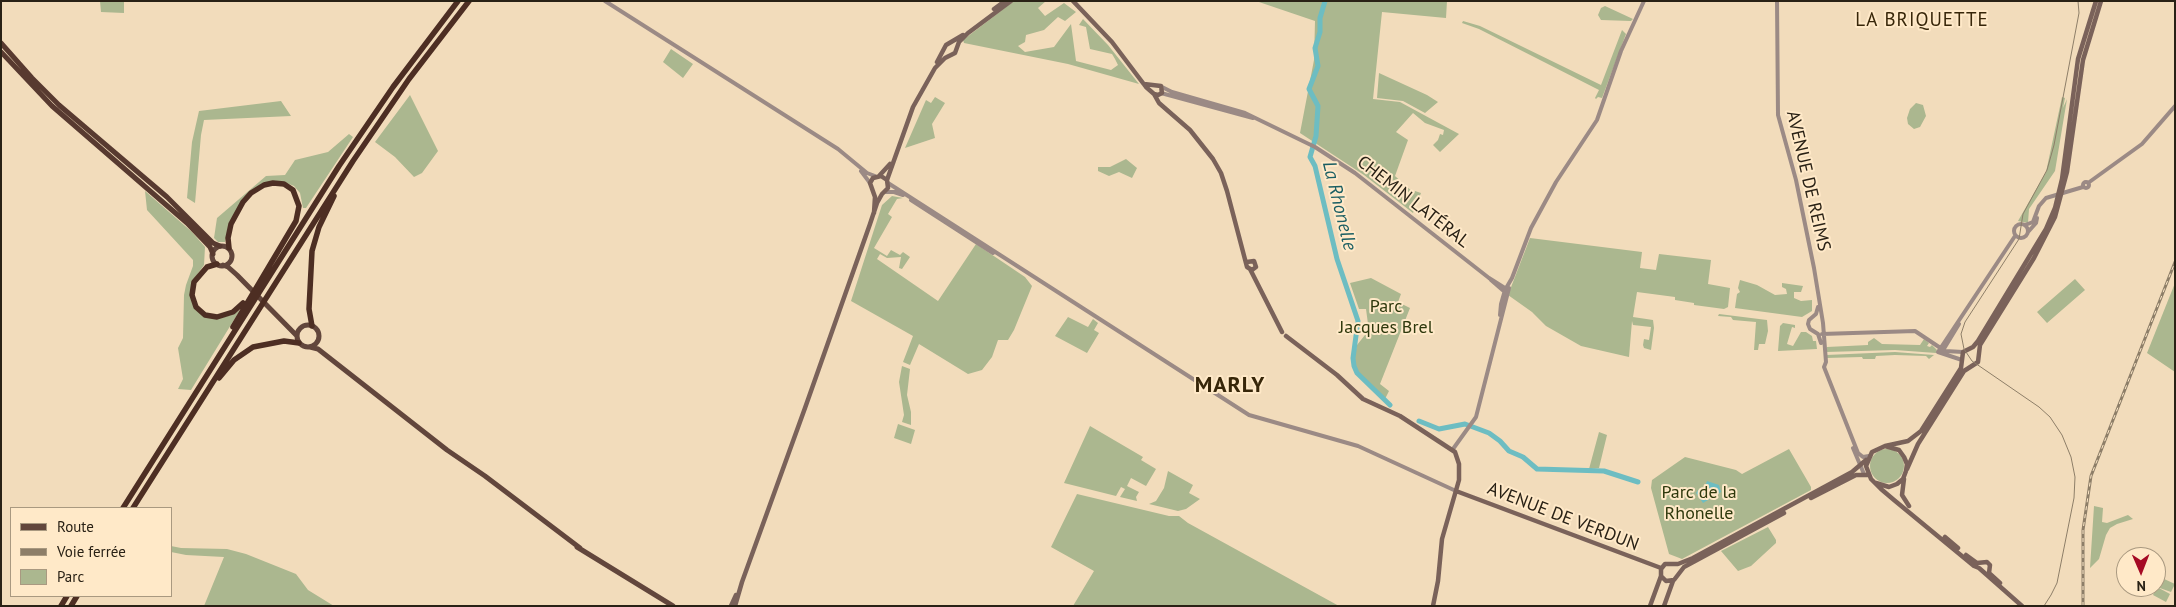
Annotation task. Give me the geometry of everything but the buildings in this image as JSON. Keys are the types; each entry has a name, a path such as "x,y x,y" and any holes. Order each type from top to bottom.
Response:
{"highway":[{"path":"124,507 339,166 397,82 458,1"},
{"path":"134,507 362,146 419,65 469,1"},
{"path":"1,43 46,93 187,223 211,248 213,254"},
{"path":"1,52 48,102 108,150"},
{"path":"312,326 309,291 314,240 332,198 362,146"},
{"path":"124,164 172,201 214,244 220,246"},
{"path":"203,382 209,367 287,238 339,166"},
{"path":"229,248 228,238 230,229 243,202 255,190 270,183 287,186 295,192 298,200 298,216 287,238"},
{"path":"220,265 211,264 192,285 194,303 198,310 205,315 219,317 235,311 260,282"},
{"path":"190,418 225,369 244,353 264,344 287,341 299,343"}],"main road":[{"path":"874,213 875,199 870,184 890,163 915,100 946,45 1005,1"},
{"path":"735,606 874,213 888,182 888,172 916,101 935,68 955,53 956,47 968,32 1011,1"},
{"path":"1071,1 1107,37 1162,105 1192,132 1218,168 1250,261"},
{"path":"2063,186 2078,59 2096,1"},
{"path":"1980,566 1906,504 1902,493 1904,477 1923,436 1963,373 1979,361 1978,352 1981,344 2040,248 2063,186 2082,60 2101,1"},
{"path":"950,43 956,47"},
{"path":"944,49 950,55"},
{"path":"1143,83 1154,86 1158,84 1162,87 1162,105"},
{"path":"1154,86 1154,93"},
{"path":"1154,93 1161,94"},
{"path":"877,176 888,182"},
{"path":"873,192 884,193"},
{"path":"1650,606 1661,576 1661,568 1668,563 1675,565 1699,555 1860,467 1876,449 1907,442 1920,433 1959,372 1962,352 1971,348 1979,340 2035,250 2059,201"},
{"path":"237,275 232,253 229,248 220,246 213,254 214,260 220,265 228,267 237,275 297,336 299,343 305,347 318,349 439,444 485,476 580,548 672,606"},
{"path":"220,265 228,264 232,259"},
{"path":"1250,261 1247,266 1252,269 1256,281 1284,334 1335,374 1362,399 1398,414 1453,449 1457,457 1459,469 1456,491 1442,539 1438,581 1433,606"},
{"path":"1250,261 1256,262 1252,269"},
{"path":"285,323 302,327 312,326 318,331 323,350 332,360"},
{"path":"297,336 302,327"},
{"path":"310,347 316,344 319,339"},
{"path":"1971,348 1978,352"},
{"path":"1962,361 1970,366"},
{"path":"1885,446 1894,448 1902,453 1906,460 1907,468"},
{"path":"1869,457 1866,474 1876,484 1980,566 1984,572 2022,606"},
{"path":"1664,606 1673,581 1686,566 1854,476 1866,474"},
{"path":"1876,484 1891,486 1900,482 1904,477"},
{"name":"AVENUE DE VERDUN","path":"1456,491 1661,568"},
{"path":"1980,566 1987,562 1990,565 1990,574 2027,606"},
{"path":"1675,565 1679,572"},
{"path":"1984,572 1989,569"},
{"path":"1661,576 1667,581 1673,581"},
{"path":"731,606 742,582"}],"street":[{"path":"606,1 845,154 867,173 877,176"},
{"path":"1453,449 1476,417 1500,315 1500,306 1528,234 1551,190 1597,120 1618,58 1644,1"},
{"name":"AVENUE DE REIMS","path":"1776,1 1778,121 1796,180 1821,319 1823,362"},
{"name":"CHEMIN LATÉRAL","path":"1162,87 1245,113 1315,147 1355,173 1506,291"},
{"name":"CHEMIN LATÉRAL","path":"1161,94 1265,122"},
{"path":"2015,236 2013,230 2016,226 2033,222 2038,208 2048,197 2083,187 2084,183 2088,183 2142,144 2175,106"},
{"path":"803,128 848,159 863,173 870,184"},
{"path":"888,182 1251,416 1358,446 1456,491"},
{"path":"884,193 894,192 904,195 984,247 1008,260"},
{"path":"2015,236 2023,238 2028,232 2036,222 2038,208"},
{"path":"2024,225 2028,232"},
{"path":"1941,351 2015,236"},
{"name":"AVENUE DE REIMS","path":"1818,301 1816,312 1809,320 1808,325 1821,341 1823,362"},
{"path":"1813,317 1821,319"},
{"path":"1814,331 1822,327"},
{"path":"1822,334 1916,330 1941,351 1958,357 1962,361"},
{"path":"1941,351 1962,352"},
{"path":"1823,362 1860,467 1866,474"},
{"path":"1850,436 1859,456 1869,457"}],"green space":[{"path":"100,1 124,1 124,13 101,12"},
{"path":"1014,1 1046,1 1038,8 1045,16 1064,3 1076,12 1065,21 1058,17 1044,30 1026,35 1025,42 1018,46 1025,52 1054,47 1071,24 1076,61 1111,70 1118,65 1115,59 1112,54 1090,49 1086,27 1079,25 1083,19 1108,45 1139,84 1068,64 964,43 963,40"},
{"path":"1256,1 1447,1 1446,18 1382,12 1373,99 1400,102 1459,134 1440,152 1433,145 1438,140 1440,134 1443,135 1444,130 1425,123 1413,113 1396,132 1408,140 1395,176 1414,193 1415,191 1421,193 1413,213 1364,175 1300,133 1314,60 1315,21"},
{"path":"1605,6 1633,19 1631,21 1601,20 1598,15 1601,8"},
{"path":"1463,21 1480,26 1601,85 1622,30 1626,34 1602,98 1598,97 1596,99 1599,90 1479,29 1462,23"},
{"path":"671,49 693,64 683,78 663,62"},
{"path":"1379,73 1438,102 1425,113 1403,101 1377,98"},
{"path":"410,95 438,151 422,173 414,177 395,157 375,142"},
{"path":"935,97 945,103 932,124 935,138 905,148 926,100 931,103"},
{"path":"2062,97 2065,98 2063,108 2067,99 2055,171 2029,209 2028,223 2018,221 2046,172"},
{"path":"281,101 291,116 204,120 195,203 187,198 192,142 199,111"},
{"path":"1916,103 1923,105 1926,116 1920,127 1914,129 1908,124 1907,118 1910,109"},
{"path":"349,134 353,137 306,208 303,208 300,193 294,186 284,182 264,182 243,198 228,228 225,242 218,242 214,238 217,218 266,176 285,175 295,160 328,152"},
{"path":"1126,159 1137,168 1132,178 1119,172 1109,176 1098,171 1098,167 1110,167"},
{"path":"145,191 192,232 205,247 204,265 192,282 192,303 215,319 232,315 240,310 191,390 178,389 183,379 178,348 183,338 184,295 193,260 147,210"},
{"path":"892,196 903,198 897,199 888,214 892,217 874,248 887,256 891,250 900,255 903,252 910,257 902,269 899,268 901,257 887,258 880,254 877,259 938,301 976,244 1025,277 1032,286 1014,330 1008,340 998,340 992,357 982,370 968,374 919,344 910,365 903,362 913,336 851,301 882,205"},
{"path":"1530,238 1642,252 1640,268 1656,270 1659,254 1711,260 1708,284 1730,288 1728,307 1724,309 1694,305 1694,303 1675,300 1675,297 1637,292 1633,317 1653,320 1654,328 1651,350 1644,348 1643,345 1644,339 1649,340 1651,327 1633,325 1632,321 1629,357 1581,346 1546,326 1532,312 1508,295"},
{"name":"Parc Jacques Brel","path":"1371,278 1401,294 1398,302 1410,308 1380,384 1389,391 1385,399 1355,367 1354,358 1357,345 1365,335 1368,324 1366,309 1359,309 1350,283"},
{"path":"2075,279 2085,290 2047,323 2037,312"},
{"path":"1740,280 1757,285 1775,295 1787,294 1786,289 1782,287 1782,283 1803,286 1801,292 1794,292 1794,298 1801,301 1812,300 1812,311 1802,317 1735,308 1737,294 1740,292 1738,288"},
{"path":"2175,283 2175,372 2147,353"},
{"path":"1719,314 1767,320 1768,331 1765,344 1759,344 1758,350 1754,350 1756,322 1733,320 1731,317 1718,316"},
{"path":"1068,317 1088,327 1093,319 1098,323 1094,330 1099,333 1087,353 1055,336"},
{"path":"1783,323 1795,325 1795,328 1792,327 1787,344 1793,346 1801,332 1806,332 1812,336 1813,341 1816,341 1817,349 1778,351 1780,326"},
{"path":"1874,338 1882,344 1920,345 1924,339 1929,343 1927,346 1930,347 1932,345 1937,350 1936,353 1895,350 1826,352 1827,347 1868,345 1868,342"},
{"path":"1895,352 1934,355 1929,359 1926,356 1895,355 1876,356 1875,359 1863,359 1862,357 1826,358 1826,355"},
{"path":"902,366 910,369 907,395 911,412 911,425 902,422 904,415 899,382"},
{"path":"898,424 915,430 911,444 894,438"},
{"path":"1090,426 1143,457 1141,460 1156,469 1146,486 1131,478 1127,486 1139,492 1136,497 1137,501 1120,497 1125,489 1121,487 1116,496 1064,483"},
{"path":"1599,432 1607,435 1599,468 1589,469"},
{"name":"Parc de la Rhonelle","path":"1789,449 1811,490 1682,559 1669,554 1651,488 1652,480 1685,457 1736,470 1742,474"},
{"path":"1887,449 1894,450 1899,454 1903,459 1903,473 1899,478 1894,482 1887,483 1880,482 1875,478 1871,473 1870,466 1871,459 1875,454 1880,450"},
{"path":"1168,471 1193,485 1189,493 1200,499 1186,509 1178,511 1149,504 1156,501 1164,488"},
{"path":"1077,494 1169,516 1179,516 1188,523 1339,606 1073,606 1094,571 1051,547"},
{"path":"2094,506 2103,508 2102,522 2107,523 2128,515 2133,519 2110,528 2099,559 2090,568"},
{"path":"1768,527 1776,543 1751,566 1738,571 1721,551"},
{"path":"172,546 227,549 246,554 296,574 308,590 334,606 204,606 224,557 186,555 172,552"},
{"path":"2166,580 2175,584 2171,592 2166,590"},
{"path":"2166,592 2170,594 2166,602 2157,597 2166,597"}],"water":[{"path":"1707,481 1719,485 1721,492 1703,503 1696,493 1698,490 1704,489"}],"waterway":[{"name":"La Rhonelle","path":"1325,1 1320,18 1320,32 1315,48 1318,66 1309,89 1318,106 1316,136 1310,157 1315,166 1337,259 1358,321 1353,358 1354,366 1357,373 1390,405"},
{"name":"La Rhonelle","path":"1419,421 1439,429 1465,424 1489,433 1509,451 1523,457 1537,469 1604,471 1638,482"}],"tram line":[{"path":"2044,606 2057,583 2074,498 2075,477 2071,457 2062,435 2050,417 2039,407 1972,361 1964,349 1961,334 1965,322 2019,239 2023,214 2047,170 2054,145 2079,13 2078,1"}],"railway":[{"path":"2083,606 2083,530 2091,476 2175,262"}],"district":[{"name":"LA BRIQUETTE","path":"1922,21"},
{"name":"MARLY","path":"1230,386"}]}
